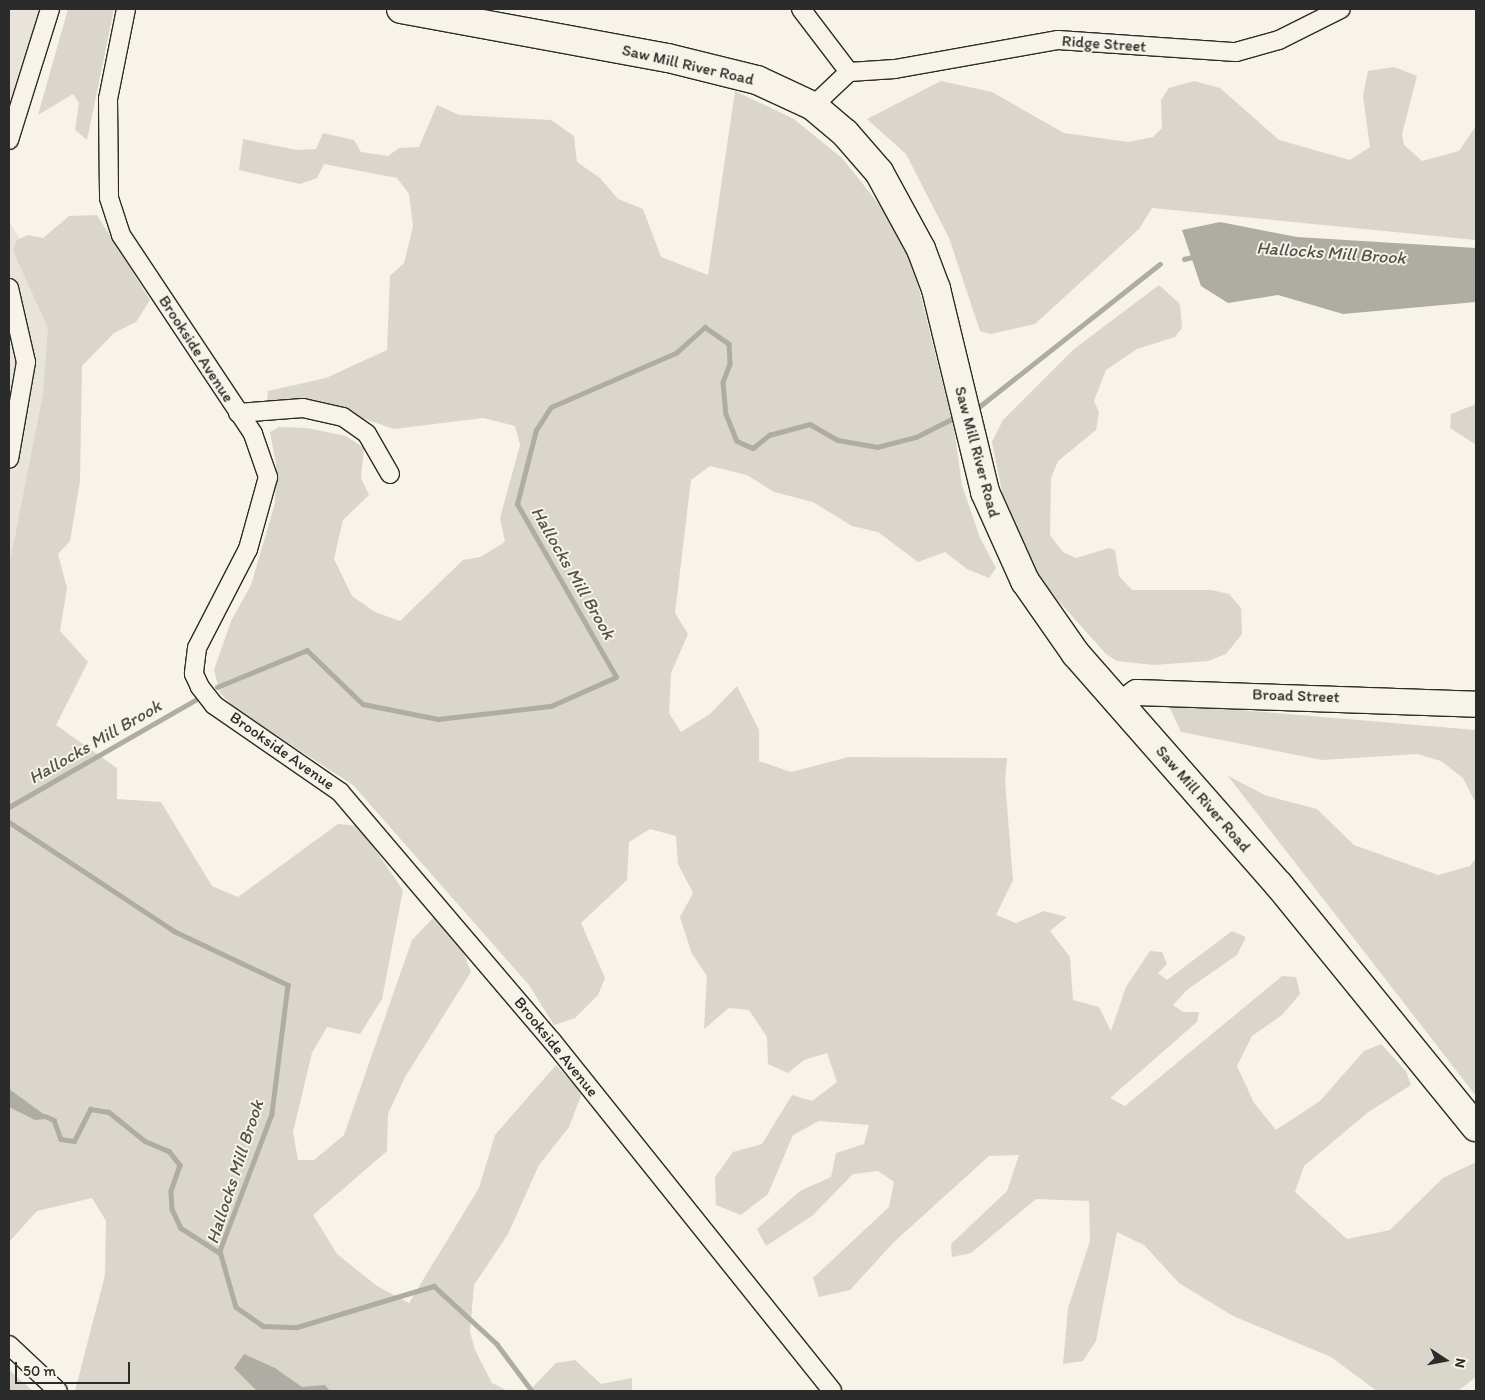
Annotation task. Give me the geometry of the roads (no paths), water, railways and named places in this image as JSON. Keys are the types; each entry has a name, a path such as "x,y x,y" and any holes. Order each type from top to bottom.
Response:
{"highway":[{"name":"Saw Mill River Road","path":"401,9 710,68 757,80 813,106 879,172 904,210 936,289 985,492 998,527 1025,581 1055,626 1120,704 1283,890 1476,1127"}],"street":[{"path":"9,140 50,9"},
{"name":"Brookside Avenue","path":"126,9 108,99 109,198 122,235 264,456 268,477 266,499 248,549 197,648 194,674 200,687 214,705 340,792 552,1041 832,1391"},
{"path":"801,9 849,72 813,106"},
{"name":"Ridge Street","path":"849,72 895,69 1058,40 1236,52 1279,40 1341,9"},
{"path":"9,288 26,362 9,459"},
{"path":"238,413 303,408 342,417 367,434 390,474"},
{"name":"Broad Street","path":"1120,704 1136,692 1476,704"},
{"path":"9,1345 58,1391"}],"water":[{"path":"1220,222 1297,237 1476,248 1476,302 1343,314 1278,295 1228,303 1201,286 1182,230"},
{"path":"9,1089 45,1115 45,1119 35,1120 9,1107"},
{"path":"244,1354 275,1368 302,1387 325,1385 330,1391 257,1391 234,1368"}],"waterway":[{"name":"Hallocks Mill Brook","path":"1184,259 1196,256"},
{"name":"Hallocks Mill Brook","path":"980,406 1160,264"},
{"name":"Hallocks Mill Brook","path":"217,687 307,650 363,704 438,719 551,706 616,677 517,504 536,430 551,407 676,353 705,327 729,344 730,364 723,382 726,414 737,441 753,448 769,435 810,424 838,440 877,447 916,437 952,419"},
{"name":"Hallocks Mill Brook","path":"9,807 195,700"},
{"name":"Hallocks Mill Brook","path":"9,822 174,931 288,985 272,1114 220,1251 236,1307 263,1326 297,1327 434,1286 497,1344 532,1391"},
{"path":"45,1116 54,1120 61,1139 74,1141 90,1109 109,1112 145,1141 169,1151 180,1165 171,1191 172,1209 181,1228 220,1253"}]}
